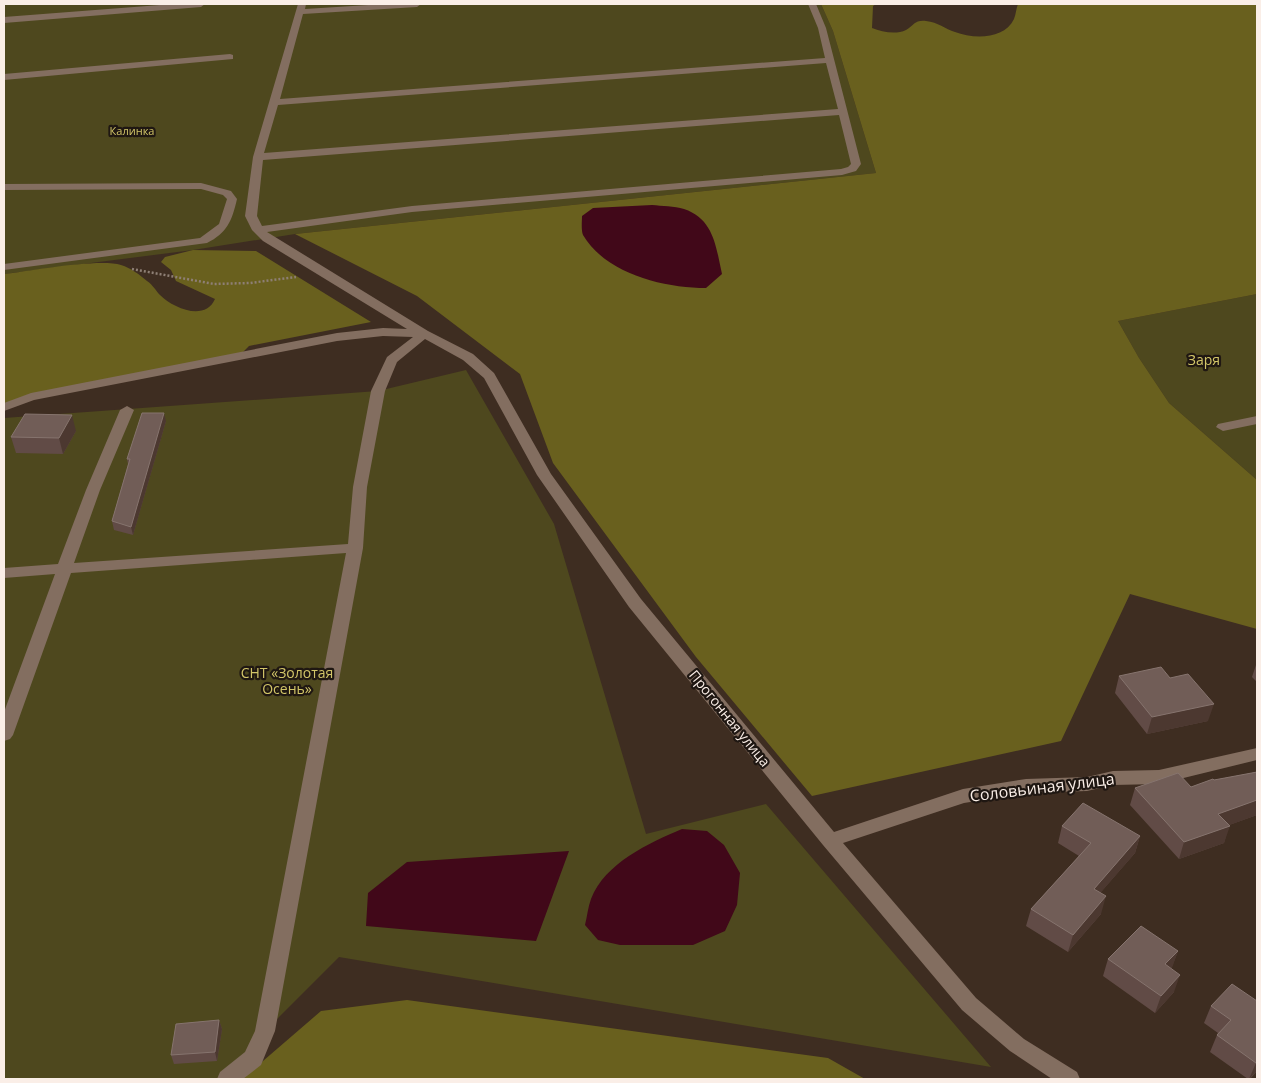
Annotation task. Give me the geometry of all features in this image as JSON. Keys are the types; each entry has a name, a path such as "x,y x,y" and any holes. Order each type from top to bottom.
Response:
{"street":[{"path":"4,20 201,4"},
{"path":"417,4 301,8 258,157 251,216 258,230 412,209 842,172 852,169 856,164 822,28 812,4"},
{"path":"4,76 230,57"},
{"path":"274,102 830,60"},
{"path":"258,157 843,112"},
{"path":"4,186 201,186 227,193 232,199 226,224 213,236 203,240 4,267"},
{"name":"Прогонная улица","path":"258,230 268,239 323,273 424,334 468,357 490,376 544,474 635,603 830,840 969,1004 1017,1045 1069,1079"},
{"path":"4,407 31,397 337,337 382,332 424,334"},
{"path":"228,1079 253,1058 265,1031 355,548 360,486 378,391 386,369 392,360 424,334"},
{"path":"4,734 93,490 127,410"},
{"path":"1223,427 1257,420"},
{"path":"4,573 355,548"},
{"name":"Соловьиная улица","path":"830,840 962,796 1026,786 1087,784 1113,778 1159,777 1257,754"}],"path":[{"path":"124,268 150,269 203,283 260,282 323,273"}],"green space":[{"name":"Калинка","path":"4,4 821,4 833,31 876,173 295,234 193,250 4,274"},
{"name":"Заря","path":"1257,294 1257,480 1169,403 1139,358 1118,321"},
{"name":"СНТ «Золотая Осень»","path":"466,370 554,524 646,834 766,804 991,1067 339,957 265,1031 253,1058 228,1079 4,1079 4,418 378,391"}],"shaded area":[{"path":"821,4 876,4 873,6 872,28 885,32 902,32 917,22 926,21 970,36 988,36 1003,31 1009,26 1014,19 1018,4 1257,4 1257,294 1118,321 1139,358 1169,403 1257,480 1257,629 1130,594 1061,741 812,796 696,657 553,463 520,374 417,296 295,234 876,173 833,31"},
{"path":"652,205 684,209 702,220 708,227 715,244 722,274 706,288 672,285 637,276 606,260 583,235 582,216 593,208"},
{"path":"193,250 256,251 371,322 249,346 238,357 12,403 4,407 4,274 81,264 111,263 132,270 151,284 166,300 180,308 197,311 204,310 210,306 215,299 176,281 171,270 161,262 165,257"},
{"path":"682,829 707,831 724,845 740,873 737,905 725,931 693,945 620,945 598,940 585,925 591,899 606,875 642,848"},
{"path":"569,851 536,941 366,926 368,893 407,862"},
{"path":"407,1000 828,1058 865,1079 242,1079 321,1011"}],"building":[{"path":"142,413 164,413 131,527 112,521 130,459 127,459"},
{"path":"25,414 72,415 59,438 11,437"},
{"path":"1161,667 1170,678 1188,674 1214,704 1152,717 1119,676"},
{"path":"1257,772 1257,800 1218,814 1230,826 1184,842 1135,788 1178,773 1191,787 1213,779"},
{"path":"1083,803 1140,836 1094,889 1106,896 1073,935 1031,909 1091,843 1062,826"},
{"path":"1141,926 1178,951 1165,964 1180,975 1161,996 1108,959"},
{"path":"1232,984 1257,1001 1256,1063 1217,1035 1231,1020 1211,1006"},
{"path":"219,1020 215,1052 171,1055 176,1024"}]}
